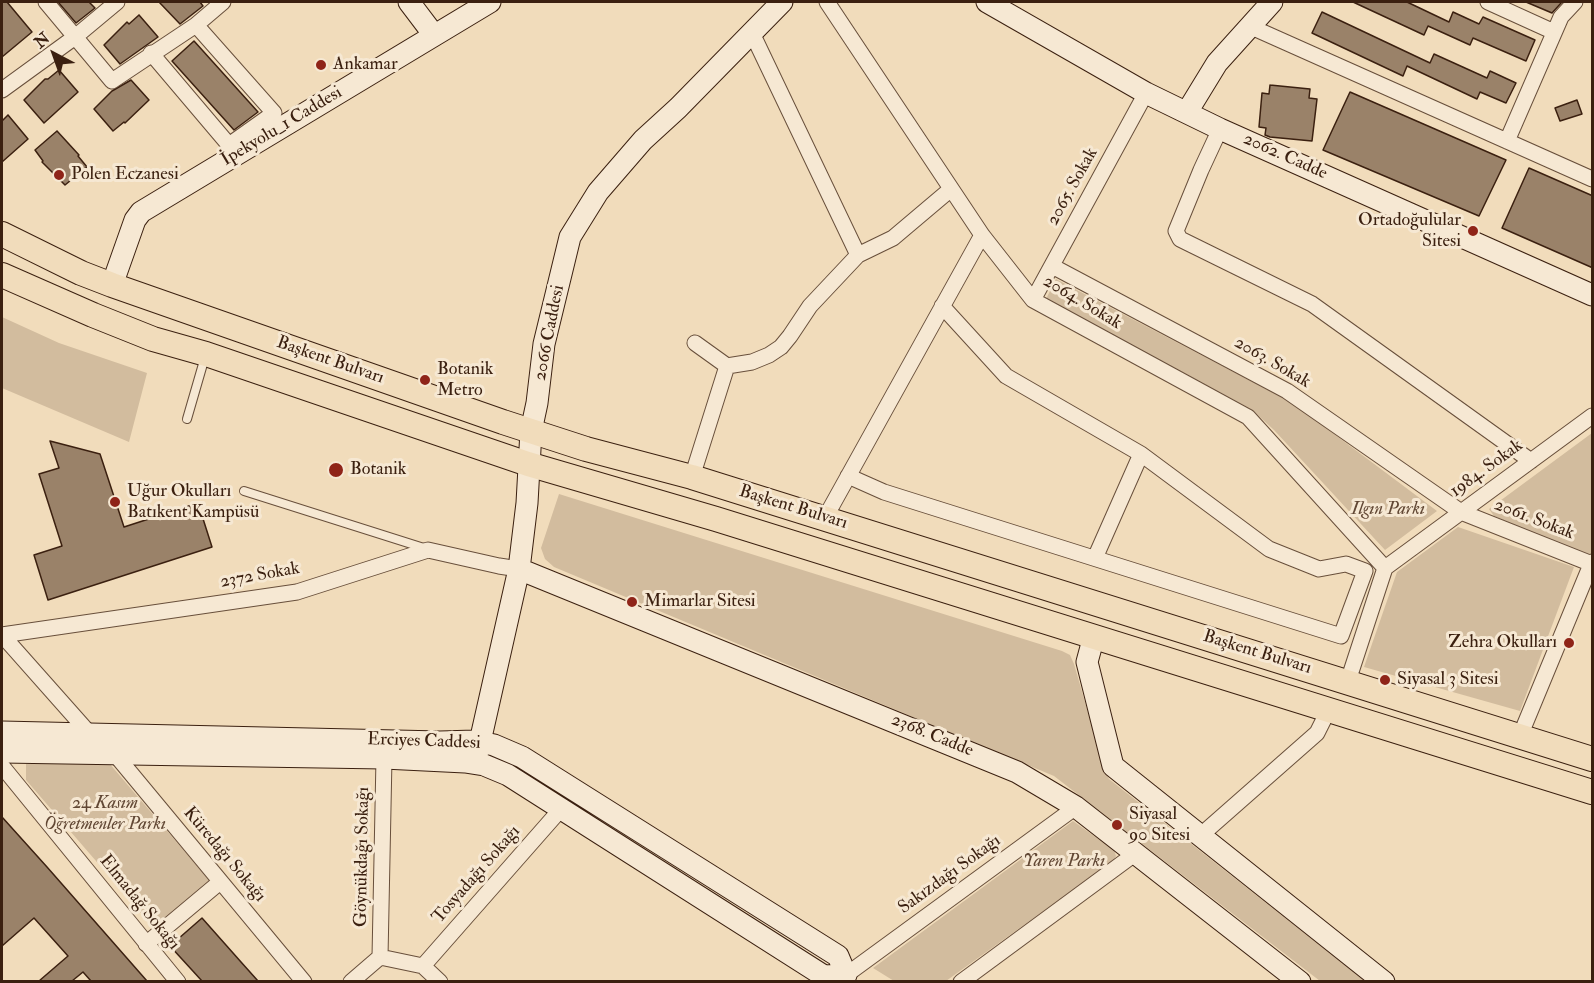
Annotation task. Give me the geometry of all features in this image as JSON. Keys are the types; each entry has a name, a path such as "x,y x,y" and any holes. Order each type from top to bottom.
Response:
{"main road":[{"name":"Başkent Bulvarı","path":"2,234 81,273 112,285 531,431 825,518 1593,759"},
{"name":"Başkent Bulvarı","path":"2,275 139,334 206,354 528,464 716,519 1593,792"}],"street":[{"path":"46,2 112,81 196,25 223,2"},
{"path":"2,90 75,37 117,2"},
{"path":"409,2 434,35"},
{"name":"İpekyolu_1 Caddesi","path":"112,285 135,220 141,212 490,2"},
{"name":"2066 Caddesi","path":"475,764 519,569 527,503 531,431 544,344 570,237 598,192 643,140 782,2"},
{"name":"2064. Sokak","path":"827,2 981,235 1033,300 1248,417 1385,568"},
{"path":"1187,112 1217,63 1272,2"},
{"path":"1488,2 1554,32"},
{"path":"1507,141 1561,17 1575,2"},
{"name":"2062. Cadde","path":"998,4 1146,93 1220,129 1593,295"},
{"path":"151,53 229,145 274,113 196,25"},
{"path":"1249,26 1593,179"},
{"path":"752,33 858,255"},
{"name":"2065. Sokak","path":"1033,300 1146,93"},
{"path":"1220,129 1176,231 1180,239 1312,304 1531,460"},
{"path":"695,343 727,366 752,362 769,355 781,347 810,306 858,255 893,238 951,189"},
{"path":"825,518 981,235"},
{"name":"2063. Sokak","path":"1052,266 1287,392 1461,512"},
{"path":"848,476 884,492 1341,636 1365,570 1346,564 1319,568 1269,549 1141,454 1006,376 942,306"},
{"path":"692,477 727,366"},
{"name":"1984. Sokak","path":"1385,568 1593,416"},
{"path":"1095,558 1141,454"},
{"name":"2061. Sokak","path":"1461,512 1592,563"},
{"path":"428,550 519,569"},
{"name":"2372 Sokak","path":"2,635 297,592 428,550"},
{"path":"1520,736 1592,563"},
{"path":"1348,681 1385,568"},
{"name":"2368. Cadde","path":"519,569 992,760 1036,782 1076,807 1300,981"},
{"path":"2,635 89,733"},
{"path":"1094,636 1087,659 1113,766 1384,981"},
{"path":"1200,836 1314,736 1329,710"},
{"name":"Erciyes Caddesi","path":"2,732 480,742 522,757 838,956 851,978"},
{"name":"Erciyes Caddesi","path":"2,752 384,758 475,764 508,775 811,977 851,978"},
{"name":"Küredağı Sokağı","path":"114,753 304,981"},
{"name":"Göynükdağı Sokağı","path":"380,957 384,758"},
{"name":"Elmadağ Sokağı","path":"2,766 178,981"},
{"name":"Sakızdağı Sokağı","path":"851,978 1076,807"},
{"name":"Tosyadağı Sokağı","path":"423,966 561,809"},
{"path":"960,981 1136,853"},
{"path":"146,944 220,882"},
{"path":"351,981 380,957 423,966 440,981"}],"lane":[{"path":"187,419 206,354"},
{"path":"244,491 428,550"}],"green space":[{"name":"Ilgın Parkı","path":"1056,279 1283,398 1437,511 1385,550 1274,430 1251,409 1046,299"},
{"path":"2,317 59,343 147,373 129,442 2,388"},
{"path":"1592,433 1592,555 1590,557 1494,516 1489,509"},
{"path":"559,494 1070,655 1109,779 1365,981 1320,981 1054,776 554,567 545,559 541,548"},
{"path":"1458,527 1574,567 1520,711 1364,667 1397,572"},
{"name":"24 Kasım Öğretmenler Parkı","path":"109,763 209,880 153,927 26,780 26,764"},
{"name":"Yaren Parkı","path":"1073,821 1114,850 1116,856 1113,861 946,981 894,981 873,968"}],"building":[{"path":"2,2 7,2 32,32 2,57"},
{"path":"58,2 89,2 95,8 76,23"},
{"path":"159,2 200,2 203,6 180,24"},
{"path":"1353,2 1407,2 1449,22 1453,12 1479,24 1483,17 1535,40 1526,61 1473,38 1470,45 1428,26 1424,35"},
{"path":"1526,2 1562,2 1552,13"},
{"path":"1322,12 1430,63 1434,54 1487,78 1490,71 1516,83 1506,103 1480,92 1477,99 1407,66 1403,76 1312,33"},
{"path":"139,15 158,37 120,64 104,45 127,22 129,24"},
{"path":"194,41 258,112 234,130 172,61"},
{"path":"59,70 78,92 44,123 24,100 45,79"},
{"path":"131,80 149,100 113,131 94,109 112,91"},
{"path":"1270,85 1310,89 1309,98 1317,99 1312,141 1270,137 1265,135 1266,128 1259,127 1262,93 1269,94"},
{"path":"1350,92 1506,160 1479,216 1323,150"},
{"path":"1577,100 1582,114 1560,121 1555,108"},
{"path":"8,115 28,139 2,162 2,121"},
{"path":"57,131 87,167 65,185 42,162 35,150"},
{"path":"1529,168 1593,196 1593,268 1502,228"},
{"path":"50,441 100,454 124,527 198,503 212,547 48,600 34,555 62,546 39,474 59,468"},
{"path":"2,817 147,981 91,981 83,972 72,981 39,981 68,956 34,918 2,946"},
{"path":"202,918 258,981 202,981 170,946"}],"place":[{"name":"Ankamar","path":"321,65"},
{"name":"Polen Eczanesi","path":"59,175"},
{"name":"Ortadoğulular Sitesi","path":"1473,231"},
{"name":"Botanik Metro","path":"425,380"},
{"name":"Botanik","path":"336,470"},
{"name":"Uğur Okulları Batıkent Kampüsü","path":"115,502"},
{"name":"Mimarlar Sitesi","path":"632,602"},
{"name":"Zehra Okulları","path":"1569,643"},
{"name":"Siyasal 3 Sitesi","path":"1385,680"},
{"name":"Siyasal 90 Sitesi","path":"1117,825"}]}
